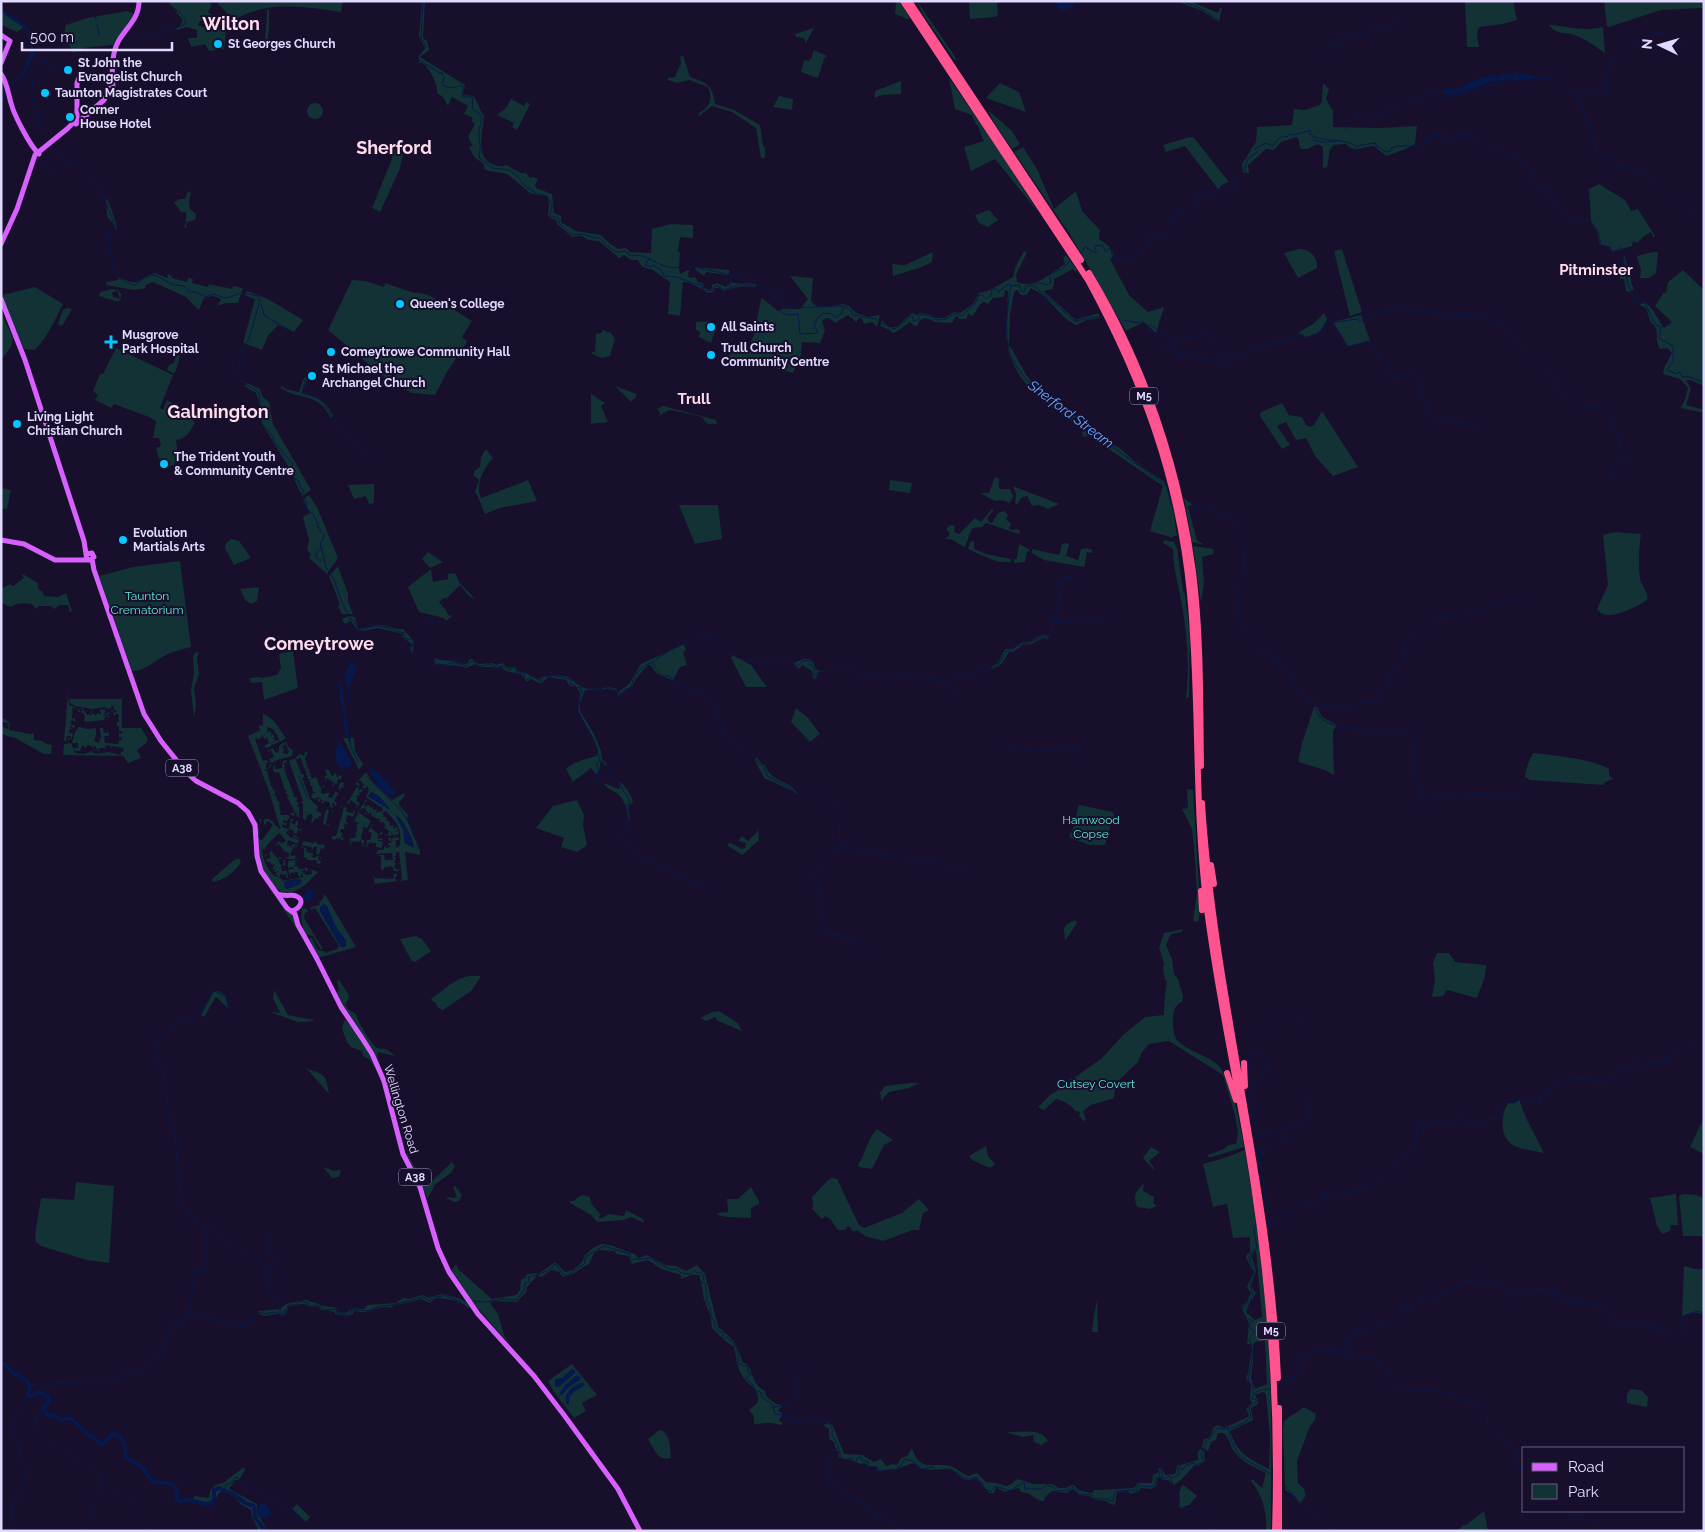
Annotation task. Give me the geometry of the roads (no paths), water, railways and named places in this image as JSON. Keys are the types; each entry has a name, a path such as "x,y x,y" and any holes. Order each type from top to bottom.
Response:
{"highway":[{"name":"M5","path":"903,1 1088,280 1119,339 1150,412 1175,500 1189,581 1193,635 1201,852 1210,931 1245,1133 1263,1253 1271,1332 1275,1421 1275,1531"},
{"name":"M5","path":"909,1 1091,278 1127,345 1154,410 1176,484 1193,573 1198,635 1201,777 1210,902 1252,1144 1268,1252 1277,1356 1280,1455 1279,1531"},
{"name":"M5","path":"1204,830 1214,884"},
{"name":"M5","path":"1201,852 1202,910"},
{"name":"M5","path":"1244,1063 1252,1144"},
{"name":"M5","path":"1227,1073 1245,1133"}],"main road":[{"path":"39,153 109,96 112,90 113,58 118,42 136,17 139,1"},
{"path":"1,35 10,42 1,63"},
{"path":"100,78 107,76 112,70"},
{"path":"1,74 7,85 14,111 39,153"},
{"path":"78,116 77,83 81,77 100,78 112,82"},
{"path":"100,78 107,81 111,86 103,101"},
{"path":"1,244 18,209 39,153 61,135 78,116 86,114"},
{"name":"A38","path":"1,299 26,363 88,557"},
{"path":"1,540 24,544 54,560 66,561 88,557"},
{"name":"Wellington Road","path":"88,557 144,714 176,761 196,781 241,805 248,812 255,825 259,867 268,884 296,916 300,930 317,959 340,1007 362,1038 376,1064 384,1081 401,1148 420,1187 440,1254 454,1280 469,1302 542,1386 618,1489 640,1531"},
{"path":"278,894 295,895 298,897 301,903 299,908 292,910"},
{"path":"286,905 286,900 289,896"},
{"name":"Wellington Road","path":"299,908 300,930"}],"waterway":[{"name":"Sherford Stream","path":"423,1 421,38 426,47 418,58 442,73 444,78 442,84 444,86 453,88 462,85 464,88 462,95 472,97 473,110 479,113 482,119 479,131 479,158 493,168 508,170 516,175 526,187 538,194 547,196 552,205 550,217 558,217 559,223 572,235 583,234 600,238 616,252 625,251 631,256 640,255 661,265 676,268 693,267"},
{"path":"1182,1 1201,9 1219,21"},
{"path":"123,42 184,25 186,20 179,11"},
{"path":"95,16 96,20"},
{"path":"1322,50 1338,45 1339,36 1371,31 1404,19"},
{"path":"97,25 99,35"},
{"path":"1609,72 1608,66 1634,43 1640,42 1645,36 1662,32 1667,43 1692,49"},
{"path":"1695,50 1704,57"},
{"path":"34,54 46,62 52,69 71,63"},
{"path":"29,73 33,76 32,88"},
{"path":"1574,96 1597,90 1609,91 1605,73"},
{"path":"1535,78 1556,79 1578,100 1590,122 1596,151 1599,153"},
{"path":"1346,129 1344,123 1349,120 1371,117 1438,91 1443,91 1444,94 1450,97 1514,79"},
{"path":"32,90 33,104 39,116 36,122 41,127 43,134"},
{"name":"Sherford Stream","path":"1081,253 1085,247 1096,253 1094,246 1102,245 1106,252 1109,248 1112,255 1118,259 1124,258 1125,261 1128,261 1132,258 1133,254 1142,251 1144,247 1149,245 1148,238 1167,232 1169,224 1177,220 1174,216 1177,211 1188,209 1194,205 1200,194 1213,196 1224,187 1236,187 1238,177 1245,175 1247,161 1258,152 1255,149 1266,143 1273,146 1282,136 1287,137 1290,134 1294,135 1310,130 1310,134 1314,137 1346,142 1357,147 1376,143 1376,146 1385,152 1400,146 1417,146 1426,142 1427,138 1432,140 1433,133 1438,135 1441,132 1445,136 1445,140 1448,141 1456,139 1459,133 1463,134 1466,132 1470,134 1471,140 1475,139 1488,148 1492,143 1497,148 1503,147 1508,155 1529,163 1536,172 1531,176 1532,180 1540,191 1550,188 1549,195 1559,211 1564,211 1568,219 1578,217 1582,222 1589,219 1598,231 1601,245 1610,247 1613,252 1622,248 1632,295 1637,301 1646,304 1656,325 1661,327 1659,338 1673,346 1673,362 1667,369 1675,374 1680,372 1683,378 1686,376 1704,382"},
{"name":"Sherford Stream","path":"1313,137 1314,140 1322,142 1335,142"},
{"path":"53,147 58,149 66,161"},
{"path":"1602,154 1621,167 1643,172 1674,197 1674,200 1704,221"},
{"path":"61,165 73,158 83,169"},
{"path":"37,164 41,159 50,170 57,167"},
{"path":"88,174 104,196 116,229 111,234 111,254 115,273 121,279 135,285 144,278 153,275 174,285 184,286 190,292 196,292 206,297 213,294 226,298 239,294"},
{"name":"Sherford Stream","path":"649,259 645,265 650,267 653,265 661,270 664,276 677,277 702,285 704,291 712,290 716,285 724,290 741,284 762,286 781,302 781,312 787,315 798,314 800,334 818,333 814,325 818,317 824,313 832,314 836,318 841,314 844,306 852,311 852,315 876,319"},
{"path":"1035,284 1039,282 1046,285 1051,283 1049,275 1058,269 1061,270 1071,260"},
{"path":"695,267 754,278"},
{"path":"730,286 731,275"},
{"name":"Sherford Stream","path":"880,322 894,329 910,316 913,316 913,321 918,320 920,314 933,317 936,320 945,319 956,313 961,316 975,304 979,295 987,299 991,295 992,289 996,289 999,292 1008,284 1011,285 1008,308 1008,344 1012,358 1019,371 1044,396 1062,410 1166,485 1173,510"},
{"path":"1012,286 1019,285 1023,292 1026,286 1033,285 1075,321 1102,317"},
{"path":"772,288 784,295"},
{"path":"244,295 258,296 260,300 249,339 241,353 239,364 240,381 259,393 262,424 273,437 274,442 293,464 290,470 294,472 294,479 298,480 301,489 304,490 302,492 307,504 304,508 312,513 318,524 317,527 320,528 324,535 320,543 326,567 334,580 343,605 351,619 355,622 357,629 380,626 404,633 404,638 414,642 410,650 413,651"},
{"path":"783,297 787,306 793,308 843,306"},
{"path":"261,304 264,315 270,319"},
{"path":"1332,323 1356,319 1364,322 1363,317 1365,317 1365,314 1373,314 1405,305 1408,309 1453,316 1461,314 1478,315 1502,324 1501,328 1517,340 1516,343 1528,355"},
{"path":"1122,320 1140,323 1142,321 1146,326 1151,325 1163,334 1178,341 1185,336 1189,338 1205,333 1222,356 1243,356 1243,353 1259,348 1264,344 1267,346 1272,343 1281,343 1300,334 1304,338 1315,336 1321,332 1330,318 1348,347 1369,341 1395,379 1414,372 1431,420 1434,423 1446,419 1479,427"},
{"path":"272,320 293,332"},
{"path":"1147,326 1165,347 1179,353 1187,352 1228,365 1223,357"},
{"path":"1531,356 1545,364 1560,393 1576,404"},
{"path":"306,378 302,393 316,397 323,402 338,425 350,435 368,458"},
{"path":"1580,405 1600,408 1611,417 1610,419 1615,431 1620,436 1620,449 1624,456 1633,464"},
{"path":"1610,479 1612,472 1623,456"},
{"name":"Sherford Stream","path":"1186,508 1223,513"},
{"name":"Sherford Stream","path":"1224,513 1238,529 1244,549"},
{"path":"322,549 318,550 316,556 318,560 323,560"},
{"path":"1245,552 1242,577 1235,585 1242,590 1238,607 1244,629 1256,642 1257,648 1263,652 1266,650 1271,652 1272,656 1279,659 1277,664 1290,668 1290,682 1303,690 1307,703 1346,706 1379,701 1394,669 1405,655 1409,640 1412,636 1431,629"},
{"path":"1054,623 1064,577 1076,576"},
{"path":"1435,625 1439,619 1445,617 1531,597 1533,594"},
{"path":"947,684 954,676 963,678 972,673 997,667 1006,651 1011,651 1017,646 1045,636 1049,638 1054,623 1082,619 1101,622 1106,609"},
{"path":"338,642 345,626 351,619"},
{"path":"422,623 435,623"},
{"path":"653,662 667,652 682,645 712,635"},
{"path":"713,636 718,643"},
{"path":"719,645 738,658"},
{"path":"429,654 438,664 446,665 453,662 466,666 472,661 477,665 503,666 510,670 513,667 516,668 517,672 525,673 524,677 527,680 532,676 542,682 542,677 560,677 571,680 570,684 575,685 577,688 581,687 600,691 603,687 615,690 620,694 626,689 631,688 638,672 653,662 655,668 663,676 669,676 683,687 707,696 716,709 716,716 724,736 754,756"},
{"path":"741,657 758,664 770,661 773,664 793,661 798,666 802,661 810,660 809,664 814,667 814,675 817,676 817,672 827,671 831,667 839,665 844,672 847,669 856,670 866,675 873,673 907,674 945,682"},
{"path":"948,685 962,697"},
{"path":"580,688 582,691 578,711 594,740 600,760 597,763 599,779 583,795"},
{"path":"348,702 349,691"},
{"path":"1316,704 1318,715 1333,725 1381,733 1413,731"},
{"path":"1419,732 1414,749 1414,766 1423,801 1441,796 1457,796"},
{"path":"1005,745 1040,751 1053,751 1059,748 1084,752"},
{"path":"351,747 358,762"},
{"path":"757,759 764,767 767,776 791,788 797,795"},
{"path":"600,760 609,767 607,776 620,782 621,788 629,800 630,803 626,805 630,828 620,832 629,847 643,858 709,890"},
{"path":"299,776 307,797"},
{"path":"367,776 402,811 415,834"},
{"path":"811,788 836,806 841,805 844,810"},
{"path":"1460,798 1479,794 1521,798"},
{"path":"838,822 841,846 866,851 870,851 873,847 882,854 887,855"},
{"path":"823,921 821,910 823,908 811,875 821,868 825,858 832,852 840,850 840,844"},
{"path":"893,854 910,859 919,865 932,862 957,870 973,865"},
{"path":"823,924 825,932 865,945"},
{"path":"235,1011 229,1008 226,997 215,991 210,995 196,1016 187,1022 180,1021 167,1030 156,1042 155,1050 166,1081 169,1126 173,1129 175,1136 180,1191 183,1193 179,1208 198,1223 215,1232 223,1241 270,1269 270,1287 280,1307 280,1312"},
{"path":"1260,1139 1252,1109 1249,1084 1249,1051 1288,1013 1292,1013 1304,1024"},
{"path":"1390,1170 1398,1164 1397,1159 1403,1158 1405,1154 1409,1153 1416,1142 1416,1124 1424,1125 1424,1127 1439,1120 1442,1122 1456,1121 1458,1118 1476,1125 1476,1121 1494,1120 1496,1117 1501,1116 1504,1103 1515,1103 1523,1097 1531,1102 1535,1099 1541,1102 1540,1095 1546,1096 1553,1085 1562,1080 1567,1080 1570,1077 1575,1081 1577,1078 1581,1080 1585,1078 1589,1079 1591,1083 1597,1081 1601,1083 1601,1080 1604,1084 1609,1083 1622,1066 1627,1069 1639,1061 1640,1067 1663,1062 1669,1056 1676,1055 1685,1047 1691,1044 1697,1045 1698,1040 1704,1038"},
{"path":"1251,1090 1267,1069 1257,1046"},
{"path":"1259,1137 1286,1128 1312,1116 1304,1094"},
{"path":"1262,1151 1292,1135"},
{"path":"1261,1148 1260,1160 1269,1223"},
{"path":"1268,1223 1279,1222 1286,1213 1296,1207 1310,1202 1312,1204 1316,1201 1319,1203 1320,1199 1327,1194 1351,1193 1352,1191 1362,1189 1383,1179 1388,1173"},
{"path":"1254,1394 1252,1383 1248,1380 1252,1353 1249,1339 1255,1332 1250,1328 1253,1320 1249,1320 1246,1317 1243,1313 1243,1307 1251,1301 1253,1295 1250,1286 1255,1267 1251,1264 1249,1257 1253,1250 1257,1249 1254,1228 1256,1225"},
{"path":"188,1316 195,1270 207,1271 207,1228"},
{"path":"268,1232 268,1251 276,1263 270,1269"},
{"path":"473,1301 517,1300 524,1290 525,1283 530,1282 528,1277 546,1271 555,1264 567,1276 585,1263 585,1257 604,1246 630,1254 630,1260 650,1258 669,1269 677,1269 681,1273 690,1274 694,1270 697,1273 701,1272 704,1278 701,1283 705,1283 706,1301 710,1306 712,1319 715,1322 714,1326 724,1333 722,1337 724,1339 727,1337 737,1348 739,1364 747,1367 748,1372 752,1374 745,1378 753,1385 756,1392 760,1391 763,1398 772,1404 775,1414 785,1415 793,1423 805,1422 813,1418 822,1418 832,1428 832,1436 837,1443 840,1457 843,1459 852,1458 856,1463 857,1458 861,1457 863,1461 868,1461 867,1466 877,1467 880,1471 896,1470 901,1466 904,1459 913,1461 922,1469 932,1467 936,1470 951,1469 964,1478 977,1477 977,1480 983,1483 982,1487 991,1492 995,1486 1010,1491 1024,1482 1025,1489 1042,1489 1046,1485 1051,1486 1057,1491 1068,1490 1073,1487 1079,1494 1092,1495 1096,1499 1107,1499 1113,1502 1115,1491 1137,1491 1138,1485 1154,1486 1156,1484 1155,1477 1160,1477 1159,1472 1161,1470 1163,1479 1168,1476 1173,1478 1179,1474 1178,1468 1180,1467 1182,1470 1186,1465 1194,1463 1197,1465 1203,1462 1201,1454 1204,1451 1206,1441 1214,1431 1218,1428 1227,1429 1235,1427 1251,1417 1249,1407 1257,1401 1252,1399 1252,1397 1261,1390"},
{"path":"1284,1381 1293,1379 1292,1375 1295,1376 1300,1373 1300,1365 1305,1365 1306,1361 1302,1356 1302,1352 1308,1355 1312,1348 1320,1352 1328,1348 1333,1349 1334,1352 1338,1350 1339,1353 1349,1350 1350,1346 1346,1342 1347,1338 1351,1336 1352,1330 1356,1334 1380,1325 1381,1322 1383,1323 1393,1316 1395,1312 1402,1311 1401,1306 1403,1305 1408,1310 1415,1307 1412,1302 1433,1295 1435,1300 1440,1295 1446,1295 1445,1292 1454,1286 1461,1287 1460,1283 1465,1280 1473,1282 1479,1279 1480,1282 1486,1281 1486,1284 1490,1282 1496,1285 1495,1288 1501,1286 1507,1289 1507,1293 1515,1293 1519,1296 1525,1291 1531,1293 1534,1288 1534,1290 1544,1288 1548,1294 1550,1290 1553,1290 1554,1293 1557,1292 1556,1295 1569,1301 1572,1300 1577,1305 1580,1300 1584,1300 1593,1307 1598,1304 1604,1311 1616,1319 1615,1324 1619,1326 1647,1325 1651,1323 1659,1331 1676,1334"},
{"path":"30,1386 113,1379 141,1370 152,1364 159,1356 172,1326 178,1324 179,1320 186,1315 192,1317 198,1314 210,1316 216,1321 244,1327 252,1322 252,1316 260,1313 283,1315 288,1305 295,1305 300,1301 311,1306 322,1306 322,1310 336,1309 337,1313 348,1315 352,1309 368,1311 380,1306 393,1305 423,1297 430,1301 434,1296 440,1297 444,1295 459,1301 466,1301"},
{"path":"1681,1334 1683,1317 1697,1311 1704,1313"},
{"path":"1345,1352 1354,1357 1378,1360 1395,1385 1411,1391 1415,1389 1452,1394 1462,1401 1468,1400 1479,1403 1486,1407 1487,1411"},
{"path":"1,1364 6,1365 12,1372 27,1381 30,1386 28,1395 30,1396 38,1392 47,1396 49,1402 44,1408 48,1416 56,1416 61,1420 71,1418 81,1429 103,1445 112,1434 119,1437 123,1442 126,1457 142,1467 153,1482 171,1484 176,1487 177,1500 189,1500 205,1504 211,1503 214,1500 214,1490 219,1488 254,1506 255,1517 265,1531"},
{"path":"774,1407 785,1406 795,1397 798,1377 803,1364"},
{"path":"1263,1390 1270,1389"},
{"path":"43,1393 43,1403 36,1419 38,1435 103,1477 101,1485 132,1499 147,1531"},
{"path":"11,1420 20,1410 28,1395"},
{"path":"1487,1414 1488,1430 1511,1446 1522,1470"},
{"path":"10,1531 10,1521 13,1517 12,1504 20,1499 22,1495 28,1468 22,1459 14,1432 9,1431 11,1422"},
{"path":"1228,1428 1231,1440 1239,1454 1272,1475"},
{"path":"838,1448 835,1449 824,1478 871,1507 872,1514 896,1523 902,1531"},
{"path":"224,1490 227,1484 231,1483 236,1477 289,1509 303,1521"},
{"path":"1171,1479 1180,1506"},
{"path":"86,1531 100,1486"},
{"path":"1285,1486 1304,1507 1336,1531"},
{"path":"1182,1509 1191,1508 1216,1531"},
{"path":"1566,1512 1598,1524"}],"place":[{"name":"St Georges Church","path":"218,44"},
{"name":"St John the Evangelist Church","path":"68,70"},
{"name":"Taunton Magistrates Court","path":"45,93"},
{"name":"Corner House Hotel","path":"70,117"},
{"name":"Queen's College","path":"400,304"},
{"name":"All Saints","path":"711,327"},
{"name":"Musgrove Park Hospital","path":"111,342"},
{"name":"Comeytrowe Community Hall","path":"331,352"},
{"name":"Trull Church Community Centre","path":"711,355"},
{"name":"St Michael the Archangel Church","path":"312,376"},
{"name":"Living Light Christian Church","path":"17,424"},
{"name":"The Trident Youth & Community Centre","path":"164,464"},
{"name":"Evolution Martials Arts","path":"123,540"}],"district":[{"name":"Wilton","path":"231,23"},
{"name":"Sherford","path":"394,147"},
{"name":"Pitminster","path":"1596,270"},
{"name":"Trull","path":"694,399"},
{"name":"Galmington","path":"218,411"},
{"name":"Comeytrowe","path":"319,643"}],"park label":[{"name":"Taunton Crematorium","path":"147,603"},
{"name":"Hamwood Copse","path":"1091,827"},
{"name":"Cutsey Covert","path":"1096,1084"}]}
